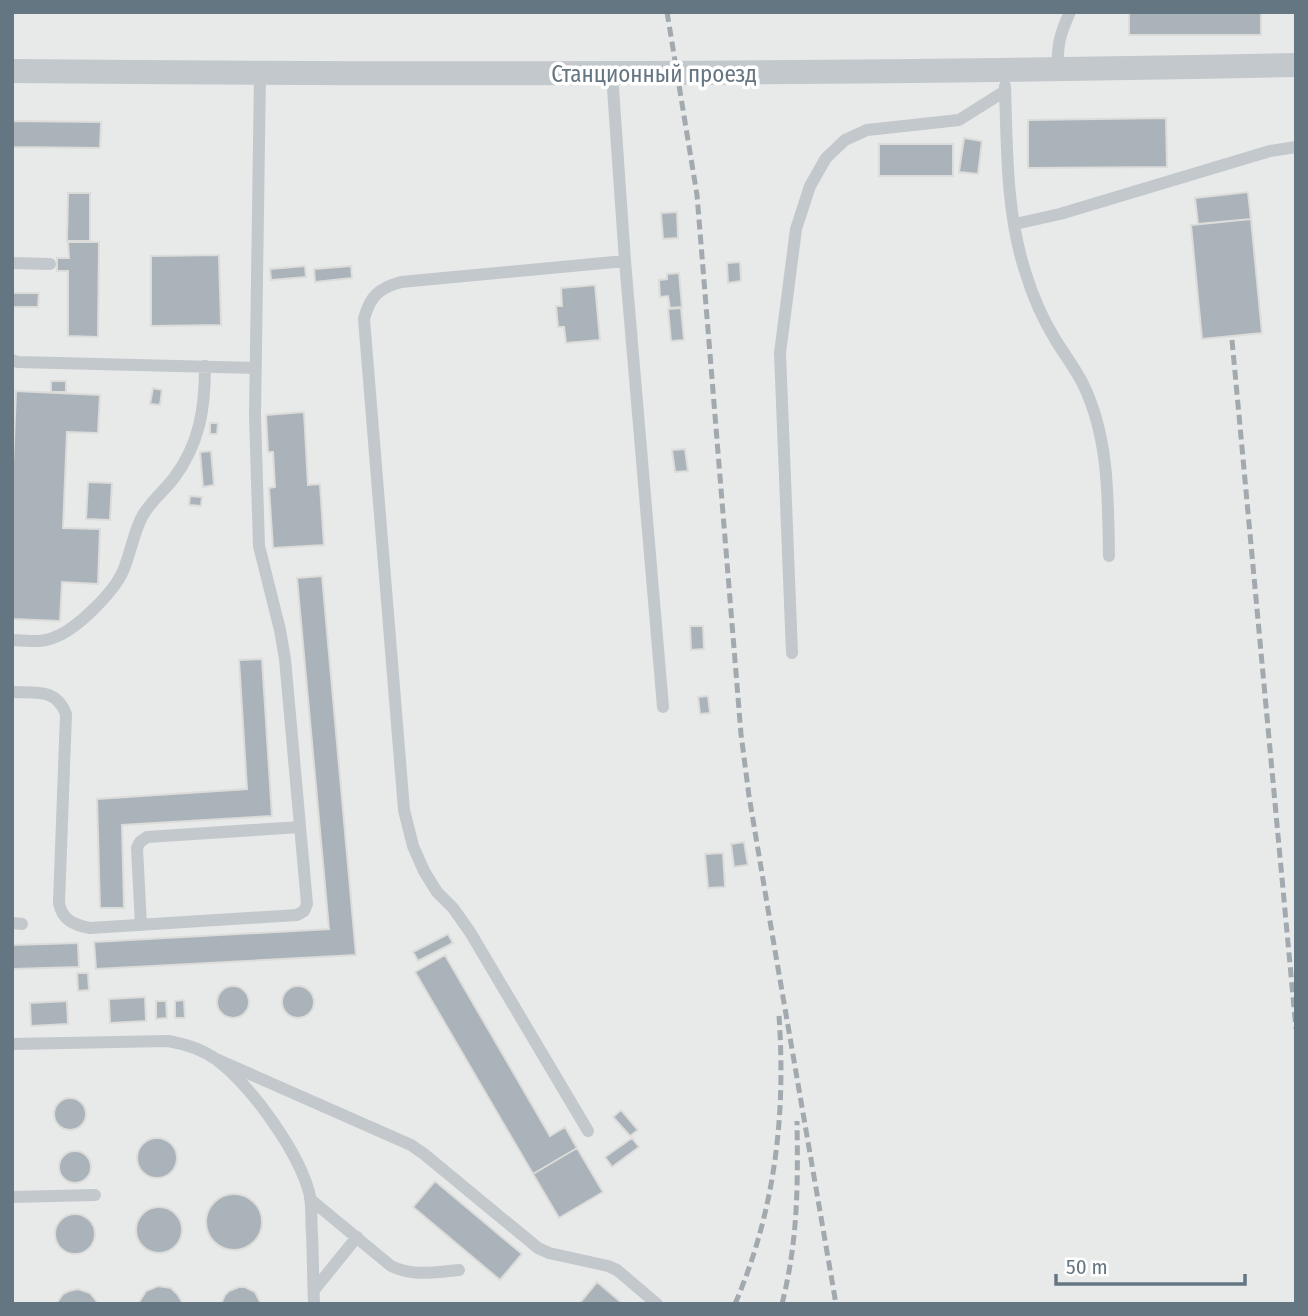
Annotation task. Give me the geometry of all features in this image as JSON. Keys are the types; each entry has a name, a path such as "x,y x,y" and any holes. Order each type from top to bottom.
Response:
{"street":[{"name":"Станционный проезд","path":"12,71 612,74 1005,81 1057,70 1296,65"}],"lane":[{"path":"1057,70 1060,33 1070,12"},
{"path":"12,692 55,697 66,714 59,903 65,918 90,928 297,915 303,911 307,904 285,659 259,546 255,416 260,73"},
{"path":"612,74 663,707"},
{"path":"1005,81 1008,170 1014,224 1024,269 1038,305 1053,336 1083,384 1097,420 1108,502 1109,556"},
{"path":"792,653 780,353 796,229 810,186 826,158 845,139 867,130 959,120 1005,81"},
{"path":"1014,224 1084,207 1270,151 1296,147"},
{"path":"588,1130 470,932 430,881 413,846 404,810 364,319 367,305 378,291 401,282 625,261"},
{"path":"12,263 50,264"},
{"path":"12,359 18,362 256,368"},
{"path":"12,640 40,641 54,638 102,602 114,588 124,570 134,534 142,517 173,479 191,448 203,410 205,366"},
{"path":"141,925 137,848 147,836 300,827"},
{"path":"12,1044 168,1041 186,1044 411,1145 538,1248 548,1253 617,1270 657,1304"},
{"path":"216,1059 245,1087 263,1110 284,1140 305,1180 310,1199 314,1304"},
{"path":"12,1197 94,1195"},
{"path":"310,1199 391,1266 417,1274 459,1270"},
{"path":"314,1290 357,1237"}],"shaded area":[{"path":"12,12 1296,12 1296,1304 12,1304"}],"building":[{"path":"1129,12 1261,12 1261,35 1129,35"},
{"path":"1166,118 1167,167 1028,168 1028,120"},
{"path":"12,121 101,122 100,148 12,147"},
{"path":"964,138 982,141 978,174 959,172"},
{"path":"879,144 953,144 953,176 879,176"},
{"path":"1248,192 1251,219 1198,224 1195,198"},
{"path":"68,193 90,193 90,241 67,241"},
{"path":"677,212 678,238 663,239 661,213"},
{"path":"1251,219 1262,333 1202,339 1191,225"},
{"path":"68,242 99,242 98,337 68,336 68,271 57,271 57,258 69,258"},
{"path":"219,255 221,325 151,326 151,256"},
{"path":"740,262 741,281 728,283 727,263"},
{"path":"305,266 306,277 271,280 270,269"},
{"path":"351,266 352,278 315,282 314,269"},
{"path":"679,273 682,307 670,308 668,296 660,297 659,280 667,279 667,274"},
{"path":"595,285 600,340 566,343 564,327 558,327 556,306 562,306 561,288"},
{"path":"12,293 39,293 38,307 12,307"},
{"path":"681,308 684,340 671,341 668,309"},
{"path":"51,381 66,381 66,392 51,392"},
{"path":"153,388 162,390 160,405 150,404"},
{"path":"16,391 100,395 98,433 67,432 63,528 100,529 98,584 62,582 60,621 12,619 12,489"},
{"path":"304,412 308,485 320,484 324,545 273,548 269,488 275,487 273,452 268,452 266,415"},
{"path":"210,423 218,423 217,434 210,434"},
{"path":"685,449 688,471 675,472 672,450"},
{"path":"211,451 214,485 203,487 200,452"},
{"path":"88,482 112,483 110,520 86,519"},
{"path":"190,496 202,497 201,506 189,505"},
{"path":"322,576 356,955 96,969 94,942 329,929 297,578"},
{"path":"690,626 703,626 704,649 691,650"},
{"path":"262,659 272,816 122,825 124,908 100,908 97,799 247,789 239,660"},
{"path":"708,696 710,713 700,714 698,697"},
{"path":"744,842 748,865 734,867 731,844"},
{"path":"723,853 725,887 708,888 705,854"},
{"path":"448,934 453,943 418,961 413,952"},
{"path":"78,943 79,967 12,969 12,945"},
{"path":"445,955 550,1136 565,1127 577,1148 533,1174 415,972"},
{"path":"77,973 88,973 89,990 78,991"},
{"path":"233,986 244,991 249,1002 244,1013 233,1018 222,1013 217,1002 222,991"},
{"path":"298,986 309,991 314,1002 309,1013 298,1018 287,1013 282,1002 287,991"},
{"path":"145,997 146,1021 110,1023 109,999"},
{"path":"184,1000 185,1018 175,1018 175,1001"},
{"path":"67,1001 68,1024 31,1026 30,1003"},
{"path":"156,1001 166,1001 167,1018 156,1019"},
{"path":"70,1098 81,1103 86,1114 81,1125 70,1130 59,1125 54,1114 59,1103"},
{"path":"621,1110 638,1130 630,1136 613,1117"},
{"path":"157,1138 165,1139 171,1144 176,1150 176,1166 171,1172 165,1177 157,1178 149,1177 143,1172 138,1166 137,1158 138,1150 143,1144 149,1139"},
{"path":"632,1138 639,1147 612,1167 605,1157"},
{"path":"577,1148 603,1192 559,1218 533,1174"},
{"path":"75,1151 86,1156 91,1167 86,1178 75,1183 64,1178 59,1167 64,1156"},
{"path":"435,1181 522,1254 500,1280 413,1207"},
{"path":"228,1194 240,1194 250,1198 258,1206 262,1222 258,1238 250,1246 240,1250 228,1250 218,1246 210,1238 206,1228 206,1216 210,1206 218,1198"},
{"path":"159,1207 175,1214 182,1230 175,1246 159,1253 143,1246 136,1230 143,1214"},
{"path":"75,1214 89,1220 95,1234 89,1248 75,1254 61,1248 55,1234 61,1220"},
{"path":"597,1282 623,1304 579,1304"},
{"path":"158,1286 171,1288 183,1304 138,1304 146,1291"},
{"path":"239,1287 255,1292 261,1304 221,1304 229,1291"},
{"path":"78,1289 90,1293 99,1304 56,1304 63,1294"}],"railway":[{"path":"667,12 697,195 741,734 749,796 836,1304"},
{"path":"1232,340 1296,1029"},
{"path":"735,1304 760,1234 775,1162 781,1090 779,1016"},
{"path":"782,1304 796,1213 797,1121"}]}
